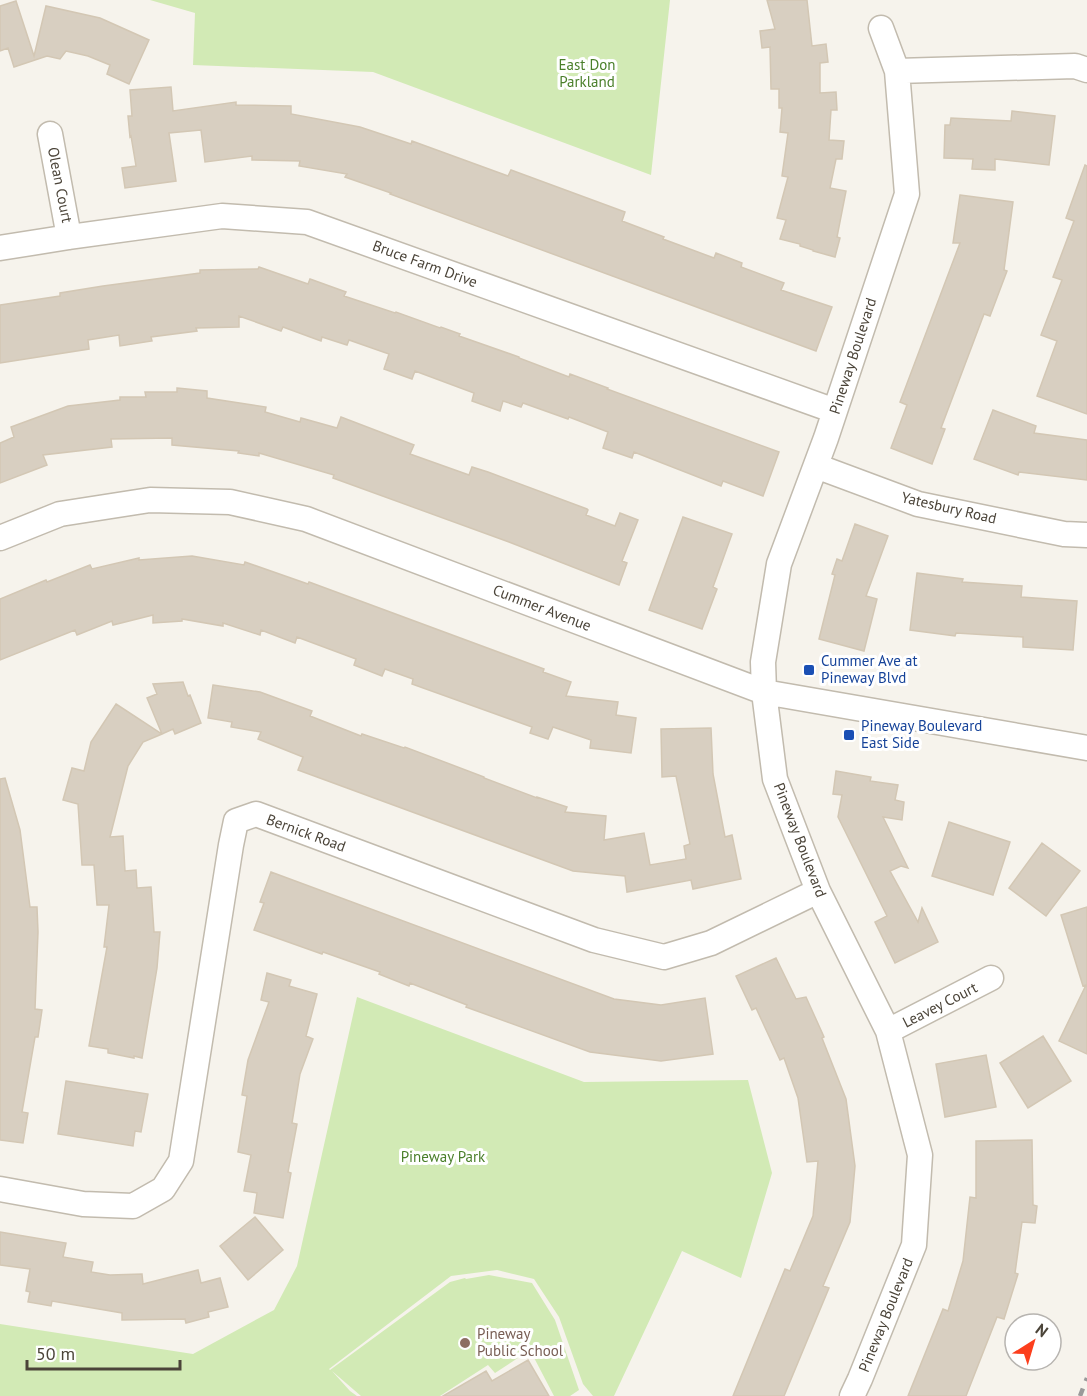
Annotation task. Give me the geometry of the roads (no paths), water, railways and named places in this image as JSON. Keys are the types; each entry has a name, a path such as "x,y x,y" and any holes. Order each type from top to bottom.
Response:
{"street":[{"name":"Pineway Boulevard","path":"852,1396 914,1245 920,1155 888,1031 818,891 775,779 764,692 763,662 779,564 816,466 907,194 897,71 881,28"},
{"path":"897,71 1076,66 1087,70"},
{"name":"Olean Court","path":"50,134 69,237"},
{"name":"Bruce Farm Drive","path":"0,248 222,216 307,222 835,411"},
{"name":"Yatesbury Road","path":"816,466 918,504 1064,534 1087,535"},
{"name":"Cummer Avenue","path":"0,538 60,514 150,500 230,502 306,519 764,692 1087,748"},
{"name":"Bernick Road","path":"0,1189 83,1204 133,1206 163,1189 181,1161 236,821 256,814 594,940 664,957 711,943 818,891"},
{"name":"Leavey Court","path":"888,1031 991,978"}],"railway":[{"path":"1080,1396 1087,1378"}],"place":[{"name":"Cummer Ave at Pineway Blvd","path":"809,670"},
{"name":"Pineway Boulevard East Side","path":"849,735"},
{"name":"Pineway Public School","path":"465,1343"}],"park label":[{"name":"East Don Parkland","path":"587,74"},
{"name":"Pineway Park","path":"443,1157"}]}
